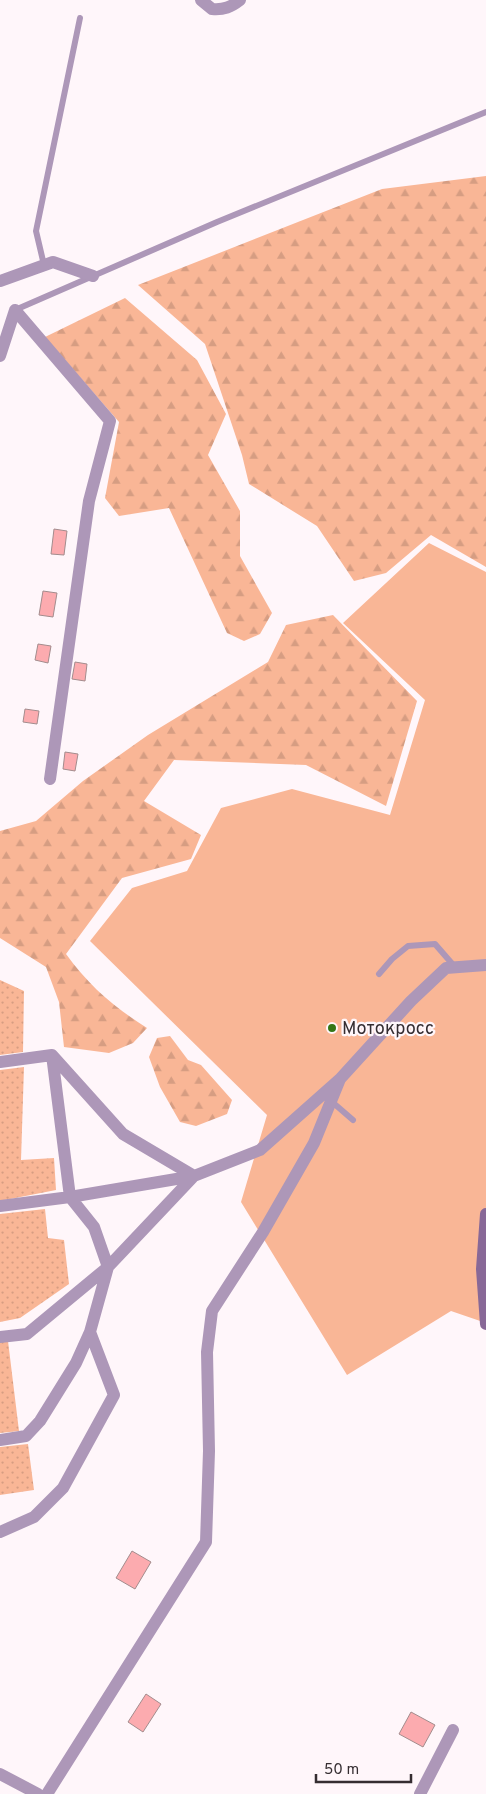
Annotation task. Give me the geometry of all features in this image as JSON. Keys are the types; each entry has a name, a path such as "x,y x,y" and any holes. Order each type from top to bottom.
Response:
{"street":[{"path":"202,0 212,9 223,10 240,0"},
{"path":"0,281 53,262 94,276"},
{"path":"0,356 16,310"},
{"path":"16,310 110,421 88,501 50,779"},
{"path":"0,1206 70,1197 194,1176 260,1150 340,1079 411,1001 446,968 486,965"},
{"path":"52,1055 122,1134 194,1176"},
{"path":"0,1062 52,1055"},
{"path":"0,1440 26,1436 40,1421 76,1363 90,1332 108,1267 94,1226 70,1197 52,1055"},
{"path":"47,1794 206,1542 209,1451 207,1352 212,1311 263,1232 314,1143 340,1079"},
{"path":"0,1337 27,1334 108,1267 194,1176"},
{"path":"486,1214 482,1269 486,1324"},
{"path":"0,1532 34,1517 63,1488 114,1395 90,1332"},
{"path":"420,1794 453,1730"},
{"path":"0,1774 38,1794"}],"lane":[{"path":"44,265 36,231 80,18"},
{"path":"16,310 217,222 486,112"},
{"path":"379,974 392,959 408,946 436,944 456,968"},
{"path":"331,1101 353,1120"}],"green space":[{"path":"486,176 486,567 431,535 386,573 354,581 317,526 249,484 242,455 205,344 138,285 382,189"},
{"path":"125,298 197,360 226,414 208,455 240,511 240,556 272,613 260,634 244,641 227,633 169,508 119,516 105,498 119,422 45,337"},
{"name":"Мотокросс","path":"429,543 486,572 486,1323 451,1311 347,1375 241,1202 267,1115 90,941 132,888 187,871 221,808 292,789 390,815 425,700 343,623"},
{"path":"333,615 417,701 386,806 306,765 174,760 144,801 201,835 191,859 122,878 66,954 103,995 147,1028 133,1043 109,1053 64,1047 59,1002 46,967 0,938 0,831 36,821 83,781 148,735 268,662 286,625"},
{"path":"0,980 24,991 23,1052 0,1055"},
{"path":"170,1036 188,1060 201,1065 232,1100 227,1114 196,1126 180,1122 160,1087 149,1057 157,1038"},
{"path":"24,1067 21,1160 54,1158 56,1190 0,1201 0,1070"},
{"path":"45,1209 48,1238 64,1240 69,1284 20,1318 0,1322 0,1214"},
{"path":"8,1341 19,1431 0,1433 0,1342"},
{"path":"28,1444 34,1490 0,1495 0,1447"}],"building":[{"path":"54,529 67,531 64,555 51,554"},
{"path":"43,591 57,593 53,617 39,615"},
{"path":"38,644 51,646 48,663 35,660"},
{"path":"75,662 87,664 85,681 72,679"},
{"path":"25,709 39,711 37,724 23,722"},
{"path":"65,752 78,754 75,771 63,769"},
{"path":"132,1551 151,1562 135,1589 116,1578"},
{"path":"146,1694 161,1704 143,1732 128,1722"},
{"path":"411,1712 435,1725 423,1747 399,1734"}],"place":[{"name":"Мотокросс","path":"332,1028"}]}
